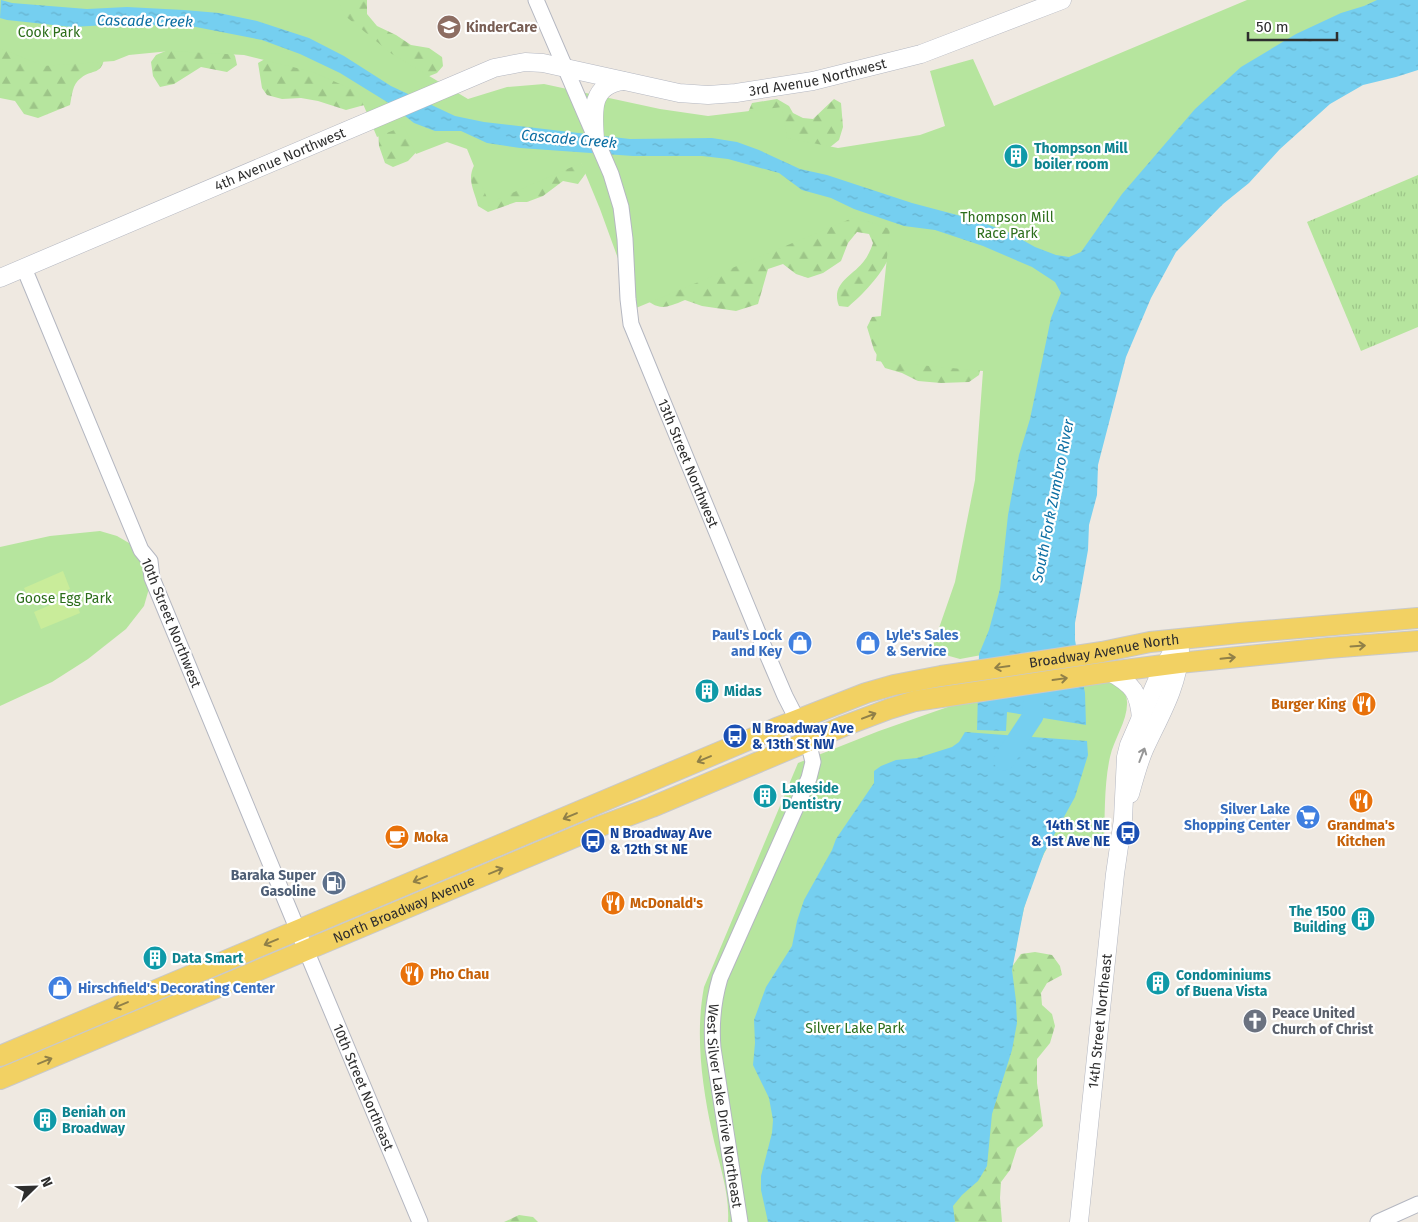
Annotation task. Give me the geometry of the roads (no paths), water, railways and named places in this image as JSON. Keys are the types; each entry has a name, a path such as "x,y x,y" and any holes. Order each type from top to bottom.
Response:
{"main road":[{"name":"3rd Avenue Northwest","path":"565,68 679,93 708,95 769,89 804,83 921,54 1062,0"},
{"name":"4th Avenue Northwest","path":"0,278 494,68 525,62 547,63 565,68"},
{"path":"595,139 594,113 599,92 608,85 624,81"},
{"name":"Broadway Avenue North","path":"797,719 835,704 914,680 1102,652 1150,642 1418,618"},
{"name":"14th Street Northeast","path":"1079,1222 1115,874 1123,819 1126,757 1141,719 1172,664 1181,639"},
{"name":"Broadway Avenue North","path":"808,742 889,708 960,693 1172,664 1418,641"},
{"name":"14th Street Northeast","path":"1123,819 1142,757 1171,693 1172,664"},
{"path":"1106,673 1127,681 1136,694 1140,705 1141,719"},
{"name":"North Broadway Avenue","path":"0,1056 797,719"},
{"name":"North Broadway Avenue","path":"0,1079 608,823 652,807 808,742"}],"street":[{"name":"13th Street Northwest","path":"536,0 611,174 620,207 625,239 631,324 762,640 808,742"},
{"name":"10th Street Northwest","path":"24,268 141,550 150,561 152,578 306,950"},
{"name":"West Silver Lake Drive Northeast","path":"740,1222 713,1048 712,1021 714,1001 720,978 811,773 812,756 808,742"},
{"name":"10th Street Northeast","path":"306,950 420,1222"},
{"path":"1378,1222 1418,1204"}],"water":[{"name":"Cascade Creek","path":"1,0 12,3 87,9 127,7 184,10 219,13 257,21 309,38 344,56 391,86 455,116 484,122 630,139 712,138 737,142 800,169 827,175 912,203 976,220 1010,233 1035,247 1056,255 1069,257 1081,252 1122,194 1195,109 1241,67 1296,34 1341,13 1377,0 1418,0 1418,70 1363,85 1330,104 1280,149 1249,183 1223,204 1176,252 1151,298 1126,357 1098,465 1097,495 1089,525 1088,550 1075,623 1075,640 1085,693 1086,725 1007,712 1006,731 977,730 979,654 989,630 1000,589 1008,515 1019,455 1030,419 1051,318 1061,293 1055,282 1032,267 983,246 935,230 904,226 854,209 831,198 802,190 779,173 728,159 702,156 633,156 520,148 487,143 461,131 435,131 414,123 387,102 340,73 300,54 262,40 196,27 126,24 72,27 7,20 0,18"},
{"name":"Silver Lake Park","path":"965,732 1087,741 1088,755 1075,797 1044,853 1024,908 1012,970 1017,1023 1012,1050 992,1114 987,1166 978,1181 953,1206 955,1222 768,1222 761,1190 761,1176 772,1133 773,1120 769,1098 753,1065 755,1043 754,1020 766,987 792,946 804,900 832,850 836,839 874,783 874,771 896,760 917,758 952,747 959,742"}],"waterway":[{"name":"South Fork Zumbro River","path":"1004,760 1033,716 1034,689"}],"place":[{"name":"KinderCare","path":"449,27"},
{"name":"Thompson Mill boiler room","path":"1016,156"},
{"name":"Paul's Lock and Key","path":"800,643"},
{"name":"Lyle's Sales & Service","path":"868,643"},
{"name":"Midas","path":"707,691"},
{"name":"Burger King","path":"1364,704"},
{"name":"N Broadway Ave & 13th St NW","path":"735,736"},
{"name":"Lakeside Dentistry","path":"765,796"},
{"name":"Grandma's Kitchen","path":"1361,801"},
{"name":"Silver Lake Shopping Center","path":"1308,817"},
{"name":"14th St NE & 1st Ave NE","path":"1128,833"},
{"name":"Moka","path":"397,837"},
{"name":"N Broadway Ave & 12th St NE","path":"593,841"},
{"name":"Baraka Super Gasoline","path":"334,883"},
{"name":"McDonald's","path":"613,903"},
{"name":"The 1500 Building","path":"1363,919"},
{"name":"Data Smart","path":"155,958"},
{"name":"Pho Chau","path":"412,974"},
{"name":"Condominiums of Buena Vista","path":"1158,983"},
{"name":"Hirschfield's Decorating Center","path":"60,988"},
{"name":"Peace United Church of Christ","path":"1255,1021"},
{"name":"Beniah on Broadway","path":"45,1120"}],"park label":[{"name":"Cook Park","path":"49,32"},
{"name":"Thompson Mill Race Park","path":"1007,226"},
{"name":"Goose Egg Park","path":"64,598"}]}
